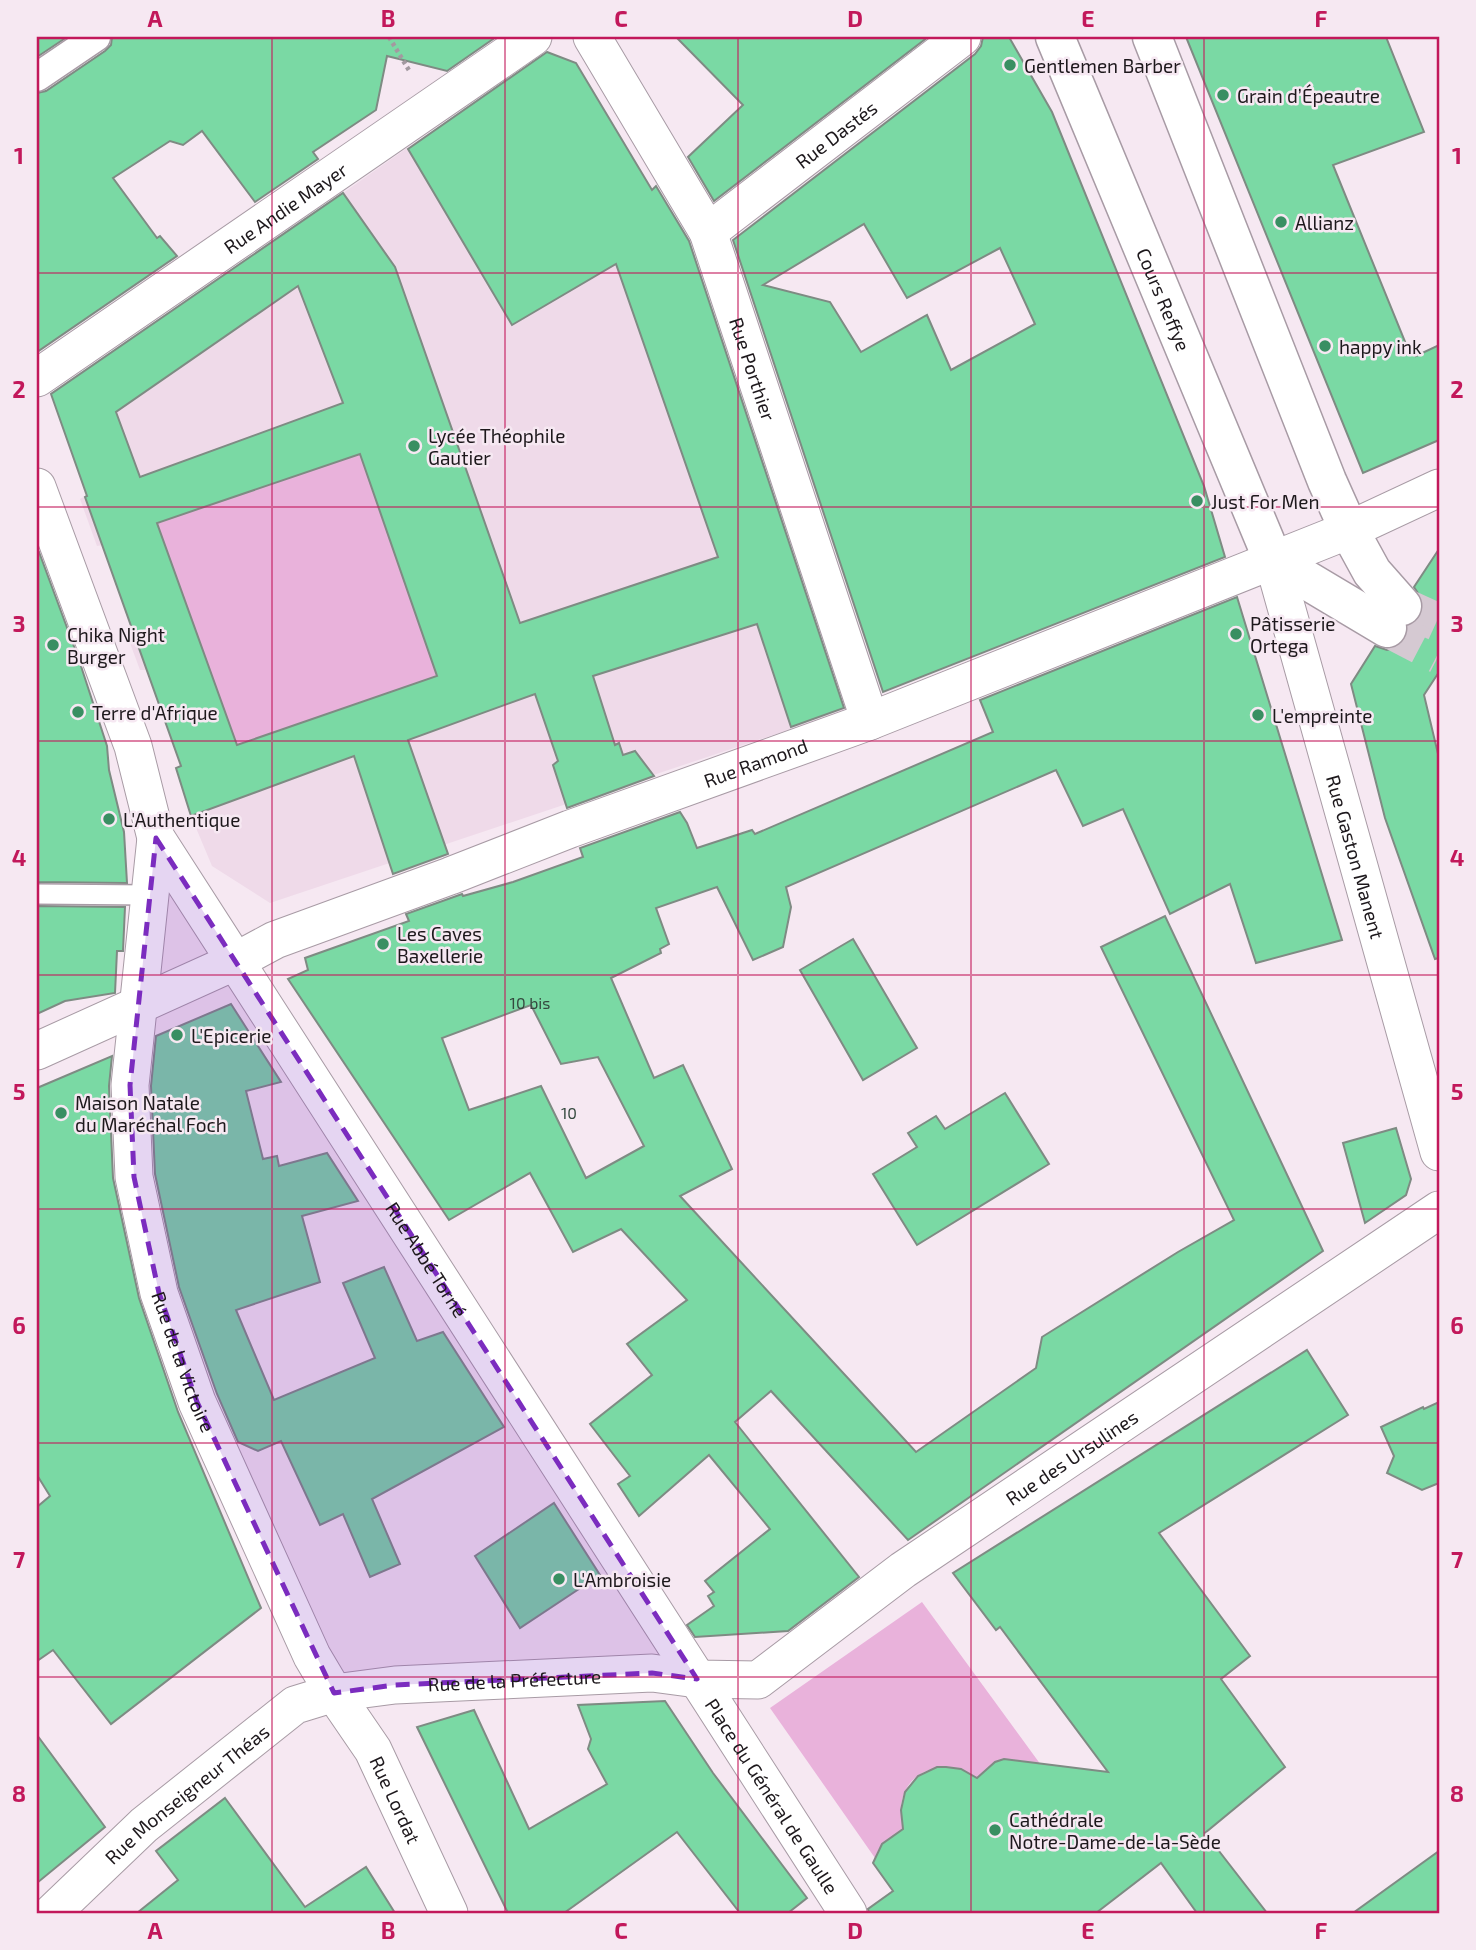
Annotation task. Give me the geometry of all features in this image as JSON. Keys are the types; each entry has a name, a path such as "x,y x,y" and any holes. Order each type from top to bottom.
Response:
{"street":[{"path":"37,77 96,37"},
{"name":"Rue Andie Mayer","path":"37,378 533,37"},
{"name":"Rue Porthier","path":"592,37 708,232 870,721"},
{"name":"Rue Dastés","path":"708,232 962,37"},
{"name":"Cours Reffye","path":"1055,37 1273,560"},
{"path":"1152,37 1327,481 1394,617 1273,560"},
{"name":"Rue Abbé Torné","path":"37,487 134,746 156,838 697,1679"},
{"name":"Rue Ramond","path":"138,1004 236,961 275,940 570,829 870,721 1349,530 1439,488"},
{"name":"Rue Gaston Manent","path":"1273,560 1439,1152"},
{"name":"Rue Abbé Torné","path":"138,1004 156,838"},
{"path":"37,1051 138,1004"},
{"name":"Rue de la Victoire","path":"138,1004 130,1085 134,1177 159,1293 197,1402 312,1656 334,1693"},
{"name":"Rue des Ursulines","path":"697,1679 758,1680 903,1570 1439,1210"},
{"name":"Rue de la Préfecture","path":"334,1693 395,1685 652,1673 697,1679"},
{"name":"Place du Général de Gaulle","path":"697,1679 848,1913"},
{"name":"Rue Monseigneur Théas","path":"52,1913 144,1825 295,1705 334,1693"},
{"name":"Rue Lordat","path":"334,1693 373,1750 449,1913"}],"lane":[{"path":"37,894 149,895"}],"highlighted area":[{"path":"156,838 697,1679 652,1673 395,1685 334,1693 197,1402 159,1293 134,1177 130,1085"}],"shaded area":[{"name":"Lycée Théophile Gautier","path":"549,53 576,63 692,257 851,709 270,903 212,866 191,816 176,768 181,765 147,670 140,670 130,643 136,640 103,545 97,546 80,499 87,495 53,397 407,148"},
{"path":"360,454 437,676 237,745 157,523"},
{"path":"922,1602 1049,1776 1043,1790 1024,1761 1008,1760 992,1765 982,1784 971,1775 958,1770 932,1769 921,1774 911,1782 904,1793 901,1808 902,1820 910,1839 898,1838 884,1843 875,1858 770,1708"}],"building":[{"path":"37,37 67,37 37,57"},
{"path":"112,37 496,37 447,71 387,56 376,110 313,152 318,159 255,202 202,131 183,145 170,141 113,178 157,238 160,236 177,256 37,352 37,93 46,91 105,51 111,45"},
{"path":"676,37 928,37 714,201 688,157 743,105"},
{"path":"983,37 1009,37 1052,112 1204,486 1225,557 883,692 733,240 975,54","holes":["864,224 907,298 1000,248 1035,324 951,370 927,315 861,352 830,302 763,285"]},
{"path":"1186,37 1386,37 1424,132 1333,165 1410,354 1415,352 1416,356 1439,345 1439,440 1363,473"},
{"path":"547,52 576,63 652,190 656,186 689,241 844,708 791,727 757,624 593,676 615,745 619,743 623,755 635,751 654,776 567,808 553,765 558,761 535,694 408,740 448,854 393,874 354,756 191,816 176,768 181,766 51,394 343,193 395,267 520,623 718,557 616,264 512,325 408,149","holes":["298,286 343,403 140,477 116,412","360,454 437,676 237,745 157,523"]},
{"path":"1439,549 1439,672 1424,695 1439,758 1439,958 1435,959 1385,818 1351,684 1375,646 1387,650 1398,647 1406,639 1409,626 1417,622 1422,614 1423,601 1414,587"},
{"path":"39,552 107,746 109,770 124,832 127,883 37,882"},
{"path":"1237,597 1342,940 1256,963 1230,884 1170,914 1123,809 1083,826 1056,770 786,887 791,907 783,947 753,960 717,887 656,908 669,944 660,949 661,953 611,978 654,1078 683,1065 732,1169 680,1196 916,1452 1036,1368 1042,1337 1234,1220 1101,947 1165,916 1323,1251 908,1540 771,1391 735,1422 859,1577 788,1631 695,1637 687,1625 714,1606 708,1596 714,1592 705,1581 770,1529 709,1455 639,1516 618,1484 630,1476 590,1424 652,1375 627,1344 687,1300 621,1229 573,1252 530,1173 449,1220 288,979 308,970 305,958 409,921 406,914 462,894 463,896 513,882 583,857 580,848 680,812 697,848 752,830 755,834 993,732 980,700","holes":["531,1005 561,1064 598,1057 644,1146 586,1178 541,1086 469,1110 442,1038"]},
{"path":"37,906 125,907 123,951 117,951 115,993 65,1001 37,1014"},
{"path":"853,939 917,1048 863,1080 800,970"},
{"path":"231,1004 281,1082 246,1091 263,1159 277,1156 279,1166 327,1153 358,1201 302,1216 320,1282 236,1310 274,1400 375,1358 343,1283 384,1267 417,1341 443,1332 504,1427 372,1499 400,1564 370,1577 343,1514 320,1525 281,1441 258,1451 238,1442 217,1394 179,1287 155,1174 151,1086 156,1036"},
{"path":"112,1056 109,1086 113,1178 139,1298 178,1412 261,1608 111,1724 53,1650 37,1661 37,1507 50,1496 37,1475 37,1088"},
{"path":"1005,1093 1049,1164 917,1245 873,1174 917,1147 908,1133 936,1116 945,1129"},
{"path":"1396,1128 1411,1179 1406,1195 1365,1223 1343,1143"},
{"path":"1307,1350 1348,1415 1159,1533 1250,1656 1221,1679 1285,1767 1205,1833 1267,1913 1197,1913 1161,1863 1096,1913 869,1913 868,1909 893,1891 873,1863 882,1844 903,1829 901,1810 905,1792 918,1776 937,1767 946,1767 961,1769 977,1778 995,1762 1004,1759 1108,1772 1000,1627 996,1630 953,1573"},
{"path":"1439,1402 1439,1483 1422,1490 1387,1473 1394,1456 1381,1427"},
{"path":"554,1503 600,1575 520,1628 475,1556"},
{"path":"665,1701 713,1773 807,1898 788,1913 740,1913 677,1832 564,1913 508,1913 417,1727 474,1710 529,1829 607,1784 588,1749 591,1739 578,1705"},
{"path":"37,1735 105,1827 37,1883"},
{"path":"225,1798 305,1907 366,1867 395,1913 137,1913 178,1880 156,1851"},
{"path":"1439,1851 1439,1913 1353,1913"}],"tunnel":[{"path":"1402,606 1439,623"},
{"path":"1387,628 1439,655"}],"place":[{"name":"Gentlemen Barber","path":"1010,65"},
{"name":"Grain d’Épeautre","path":"1223,95"},
{"name":"Allianz","path":"1281,222"},
{"name":"happy ink","path":"1325,346"},
{"name":"Lycée Théophile Gautier","path":"414,446"},
{"name":"Just For Men","path":"1197,501"},
{"name":"Pâtisserie Ortega","path":"1236,634"},
{"name":"Chika Night Burger","path":"53,645"},
{"name":"Terre d'Afrique","path":"78,712"},
{"name":"L'empreinte","path":"1258,715"},
{"name":"L'Authentique","path":"109,819"},
{"name":"Les Caves Baxellerie","path":"383,944"},
{"name":"L'Epicerie","path":"177,1035"},
{"name":"Maison Natale du Maréchal Foch","path":"61,1113"},
{"name":"L'Ambroisie","path":"559,1579"},
{"name":"Cathédrale Notre-Dame-de-la-Sède","path":"995,1830"}]}
